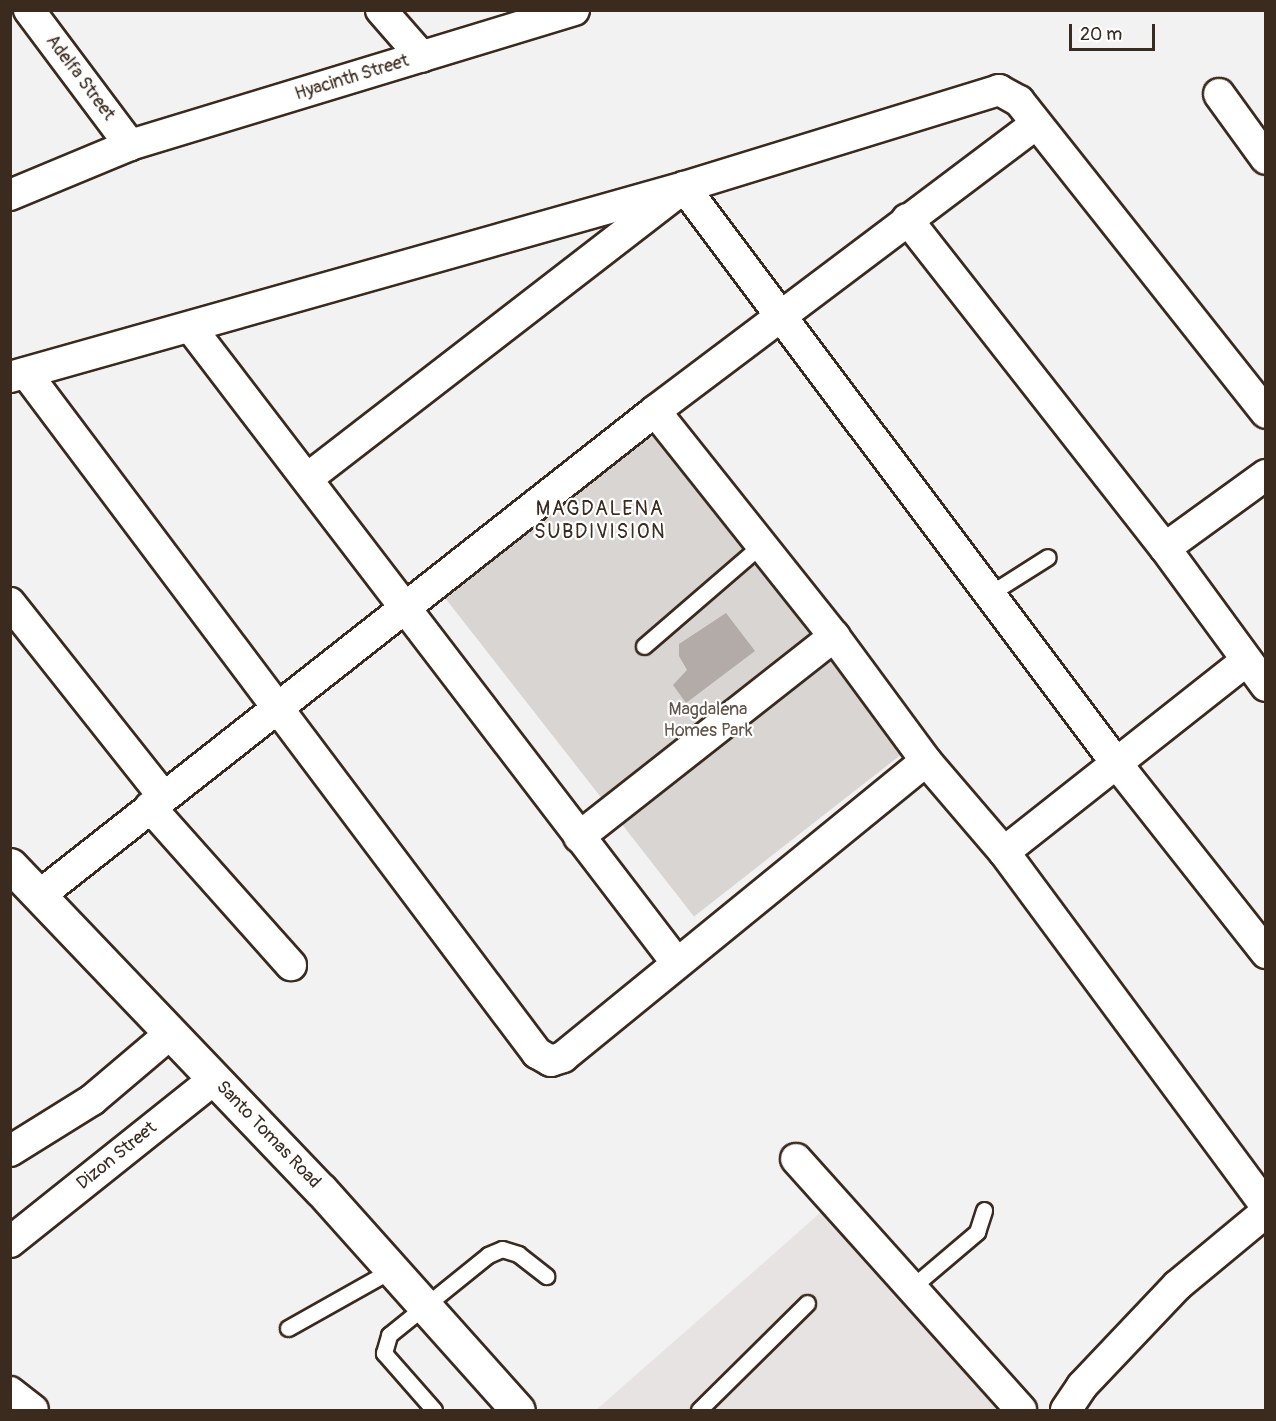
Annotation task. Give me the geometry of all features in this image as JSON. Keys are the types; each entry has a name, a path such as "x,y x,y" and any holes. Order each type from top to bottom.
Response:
{"street":[{"name":"Adelfa Street","path":"29,10 130,145"},
{"path":"381,10 422,57"},
{"name":"Hyacinth Street","path":"10,195 130,145 574,10"},
{"path":"926,761 676,962 563,1057 551,1061 537,1053 278,707 18,375 684,187 999,90 1019,101 1266,413"},
{"path":"1219,94 1266,159"},
{"path":"40,895 655,411 1036,124"},
{"path":"684,187 780,319 991,593 1117,764 1266,953"},
{"path":"308,478 684,187"},
{"path":"908,219 1166,548 1266,686"},
{"path":"191,328 676,962"},
{"path":"655,411 834,636 926,761 1004,852 1266,1206"},
{"path":"1166,548 1266,476"},
{"path":"10,603 156,802 291,965"},
{"path":"579,837 834,636"},
{"path":"1004,852 1246,661"},
{"name":"Santo Tomas Road","path":"10,865 428,1306 518,1410"},
{"path":"10,1151 92,1100 171,1033"},
{"name":"Dizon Street","path":"14,1232 214,1079"},
{"path":"796,1159 1021,1410"},
{"path":"1066,1410 1082,1386 1178,1285 1266,1212"},
{"path":"10,1392 33,1410"}],"lane":[{"path":"644,646 761,545"},
{"path":"991,593 1048,557"},
{"path":"911,1288 977,1232 984,1210"},
{"path":"434,1410 384,1353 389,1335 428,1306 488,1255 502,1249 518,1254 546,1276"},
{"path":"288,1328 393,1269"},
{"path":"699,1410 807,1303"}],"shaded area":[{"path":"726,613 755,651 686,703 673,685 687,670 679,656 679,644"},
{"path":"830,1204 1004,1410 596,1410 752,1273"}],"green space":[{"name":"Magdalena Homes Park","path":"651,431 903,753 694,916 442,594"}],"district":[{"name":"MAGDALENA SUBDIVISION","path":"600,520"}]}
